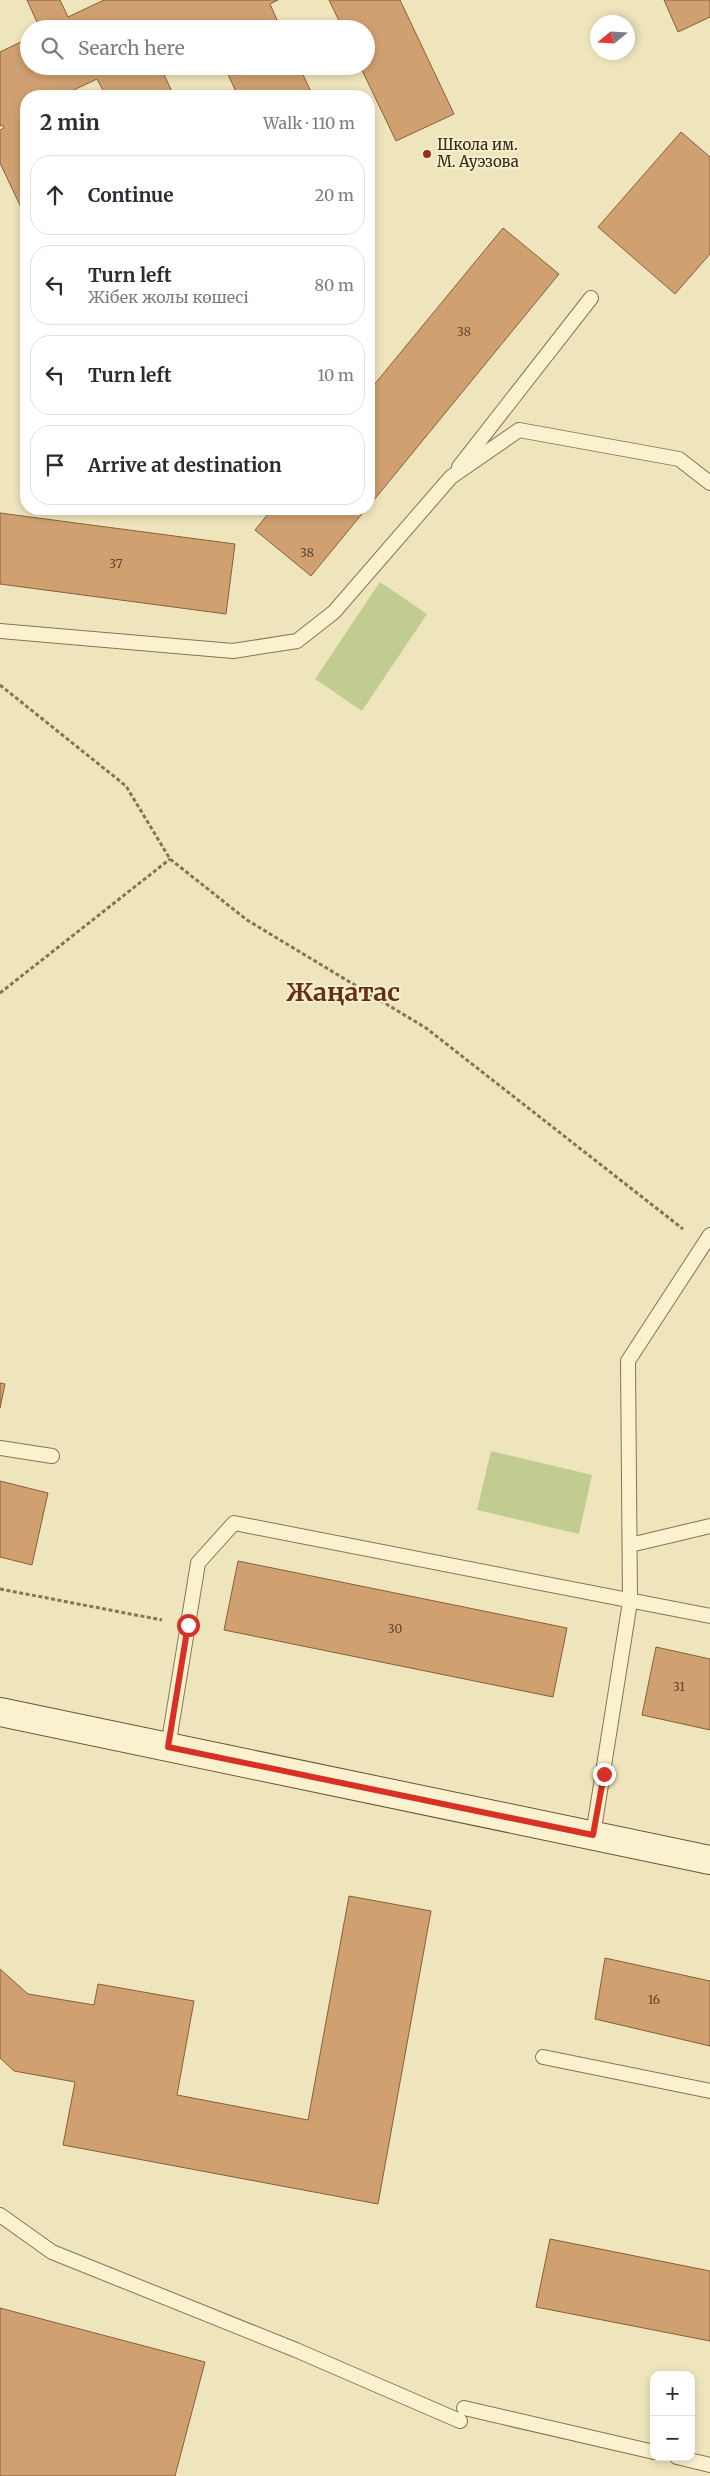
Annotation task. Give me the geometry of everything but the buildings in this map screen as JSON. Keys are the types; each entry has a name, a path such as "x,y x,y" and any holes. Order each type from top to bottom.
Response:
{"main road":[{"path":"0,1712 710,1860"}],"lane":[{"path":"0,630 233,651 297,641 334,612 451,477 591,298"},
{"path":"451,477 519,430 679,459 710,483"},
{"path":"593,1835 630,1602 628,1361 707,1240"},
{"path":"0,1448 52,1456"},
{"path":"168,1747 198,1562 234,1523 630,1602 710,1616"},
{"path":"630,1546 710,1526"},
{"path":"543,2057 710,2091"},
{"path":"0,2215 52,2252 462,2414 650,2451"},
{"path":"694,2461 710,2465"}],"path":[{"path":"0,684 126,786 170,859 246,920 426,1028 707,1240"},
{"path":"0,993 170,859"},
{"path":"0,1588 188,1625"}],"green space":[{"path":"380,582 427,614 362,711 315,679"},
{"path":"491,1451 592,1475 579,1534 477,1510"}],"place":[{"name":"Школа им. М. Ауэзова","path":"427,154"}],"district":[{"name":"Жаңатас","path":"343,992"}],"route":[{"path":"188,1625 168,1747 593,1835 604,1774"}]}
